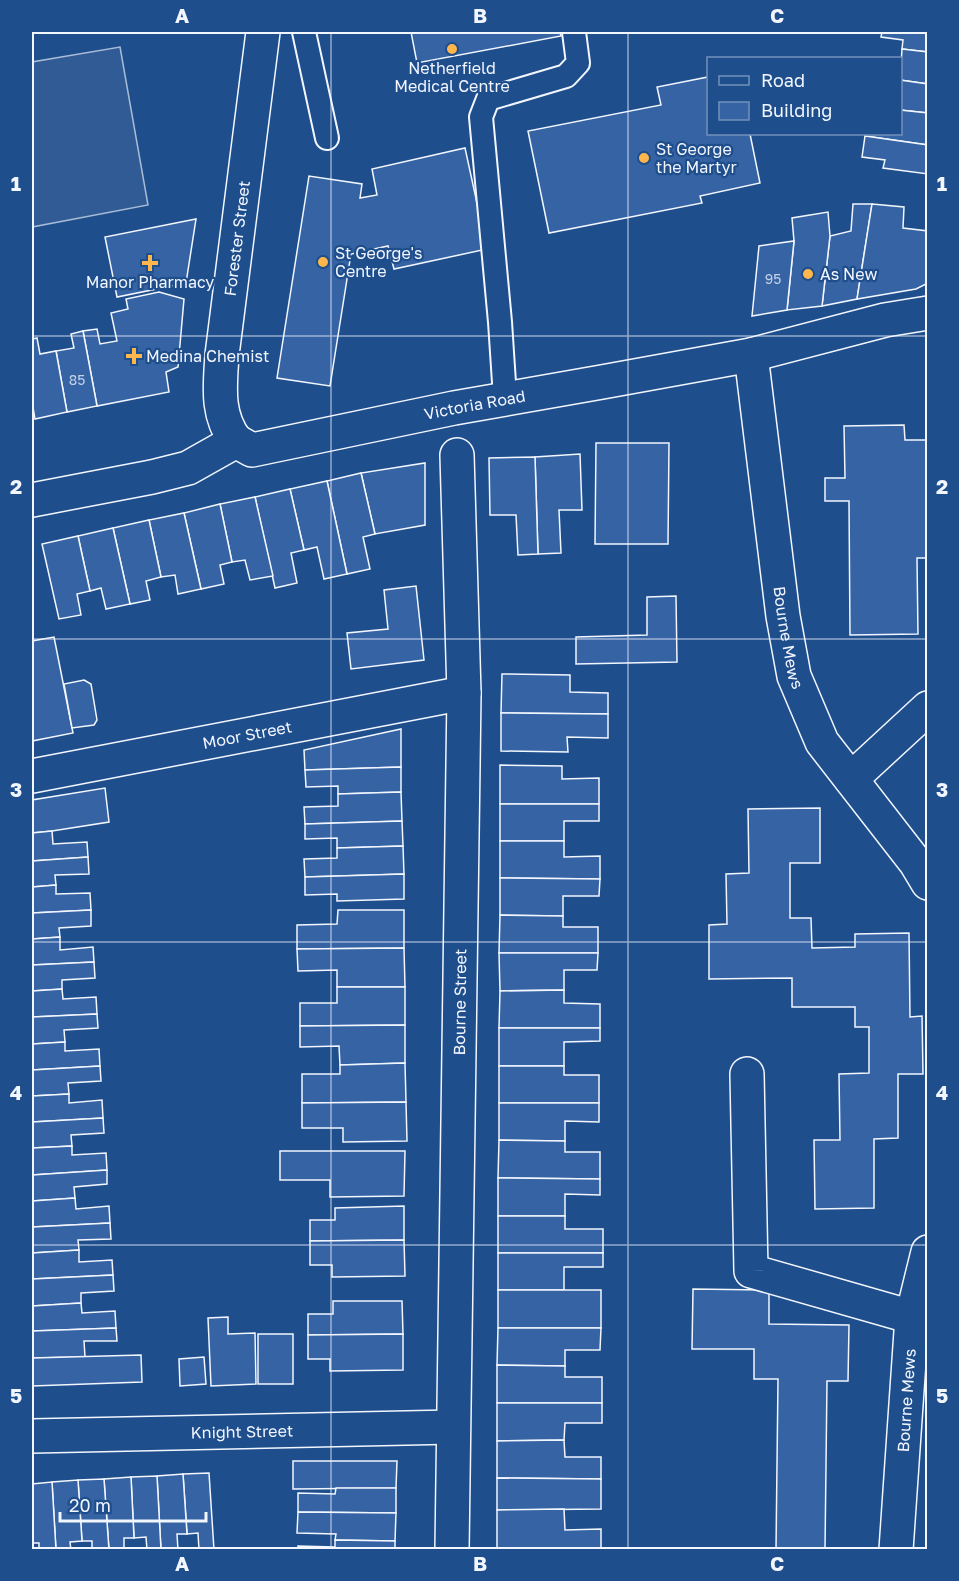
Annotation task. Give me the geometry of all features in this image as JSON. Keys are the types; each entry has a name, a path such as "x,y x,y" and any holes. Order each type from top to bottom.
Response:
{"street":[{"name":"Forester Street","path":"236,441 227,430 220,394 222,355 263,32"},
{"name":"Victoria Road","path":"236,441 252,450 505,398 751,355 885,320 927,313"},
{"name":"Bourne Mews","path":"751,355 783,616 794,676 822,741 916,863 927,883"},
{"path":"32,500 188,468 236,441"},
{"name":"Bourne Street","path":"452,1550 464,693 457,455"},
{"name":"Moor Street","path":"32,776 464,693"},
{"path":"851,778 927,708"},
{"path":"747,1074 751,1271 912,1317"},
{"name":"Bourne Mews","path":"896,1550 912,1317 927,1252"},
{"name":"Knight Street","path":"32,1436 453,1427"}],"lane":[{"path":"304,32 327,138"},
{"path":"505,398 481,117 488,99 566,76 579,63 574,32"}],"shaded area":[{"path":"120,47 148,205 32,227 32,62"}],"building":[{"name":"Netherfield Medical Centre","path":"411,32 560,32 561,36 417,63"},
{"path":"882,32 928,32 928,52 902,49 903,40 881,37"},
{"path":"902,49 928,52 928,84 902,80"},
{"name":"St George the Martyr","path":"707,77 707,135 750,135 760,183 700,196 702,203 549,233 528,131 661,105 657,87"},
{"path":"902,80 928,84 928,113 902,110"},
{"path":"902,110 928,113 928,145 865,136 902,135"},
{"path":"865,136 928,145 928,174 883,168 885,160 862,157"},
{"name":"St George's Centre","path":"465,148 487,249 394,269 388,246 351,254 330,386 277,378 309,176 362,184 360,198 377,195 372,169"},
{"path":"853,204 872,204 857,299 822,306 830,236 851,231"},
{"path":"872,204 904,207 903,228 928,231 928,283 916,289 857,299"},
{"name":"As New","path":"828,212 830,236 822,306 787,310 794,241 792,218"},
{"name":"Manor Pharmacy","path":"196,219 186,283 117,297 105,237"},
{"path":"794,241 787,310 752,316 759,246"},
{"name":"Medina Chemist","path":"159,292 184,299 178,367 166,372 169,392 97,406 83,331 97,329 100,344 117,341 111,313 128,309 126,299"},
{"path":"83,331 97,406 67,412 56,351 74,348 71,334"},
{"path":"37,338 40,354 56,351 67,412 35,419 32,401 32,339"},
{"path":"904,425 905,440 928,440 928,558 917,558 918,634 850,635 849,501 825,501 825,478 845,478 844,426"},
{"path":"596,443 669,443 668,544 595,544"},
{"path":"580,454 582,510 559,510 561,553 538,554 535,457"},
{"path":"535,457 538,554 518,555 516,515 490,515 489,458"},
{"path":"425,463 425,525 375,534 361,473"},
{"path":"361,473 375,534 363,537 370,569 347,574 327,481"},
{"path":"327,481 347,574 324,579 317,547 304,550 290,489"},
{"path":"290,489 304,550 291,553 297,583 275,588 255,497"},
{"path":"255,497 273,576 250,580 245,560 232,562 220,504"},
{"path":"220,504 232,562 220,565 224,584 201,589 184,513"},
{"path":"184,513 201,589 178,594 175,575 161,577 149,520"},
{"path":"149,520 161,577 146,581 150,600 130,604 113,528"},
{"path":"113,528 130,604 106,609 101,588 90,591 78,536"},
{"path":"78,536 90,591 77,594 81,615 59,619 42,544"},
{"path":"416,586 424,660 351,669 347,633 388,629 384,590"},
{"path":"676,596 677,662 576,664 576,637 647,635 647,597"},
{"path":"54,637 73,733 32,741 32,641"},
{"path":"502,674 570,675 570,692 608,693 608,714 501,713"},
{"path":"84,680 91,684 97,720 94,725 72,728 64,684"},
{"path":"501,713 608,714 608,738 567,737 568,752 501,751"},
{"path":"401,729 401,767 305,770 304,750"},
{"path":"500,765 562,766 562,779 599,778 599,804 500,804"},
{"path":"401,767 401,792 338,794 338,786 306,787 305,770"},
{"path":"105,788 109,822 32,833 32,800"},
{"path":"401,792 402,821 305,824 304,807 338,806 338,794"},
{"path":"500,804 599,804 599,821 564,821 564,841 500,841"},
{"path":"820,808 820,863 790,863 790,918 811,918 812,948 855,947 855,934 909,933 910,1017 922,1016 923,1074 898,1074 898,1138 874,1139 874,1208 815,1209 814,1140 840,1140 839,1074 869,1073 869,1027 855,1027 855,1007 792,1007 792,978 709,979 709,925 727,924 726,874 749,873 748,809"},
{"path":"402,821 403,846 337,848 337,838 305,839 305,824"},
{"path":"52,831 53,844 87,842 88,857 32,861 32,833"},
{"path":"500,841 564,841 564,857 600,856 600,879 500,878"},
{"path":"403,846 404,874 305,877 304,859 337,858 337,848"},
{"path":"88,857 89,874 55,875 56,885 32,887 32,861"},
{"path":"404,874 404,899 337,901 337,894 305,895 305,877"},
{"path":"500,878 600,879 599,896 563,896 563,916 500,915"},
{"path":"56,885 56,894 90,893 91,910 32,913 32,887"},
{"path":"91,910 91,926 59,928 60,937 32,939 32,913"},
{"path":"338,910 404,910 404,948 297,949 297,925 337,924"},
{"path":"500,915 563,916 563,927 598,927 598,953 499,953"},
{"path":"60,937 60,950 93,947 94,962 32,965 32,939"},
{"path":"404,948 405,987 337,987 337,970 298,971 297,949"},
{"path":"499,953 598,953 597,970 564,970 564,990 500,991"},
{"path":"94,962 95,978 62,980 62,989 32,991 32,965"},
{"path":"337,987 405,987 405,1025 300,1026 300,1003 337,1003"},
{"path":"62,989 63,999 96,997 97,1014 32,1017 32,991"},
{"path":"564,990 564,1003 600,1004 600,1028 499,1028 500,991"},
{"path":"97,1014 98,1028 64,1030 65,1042 32,1044 32,1017"},
{"path":"405,1025 405,1063 340,1065 339,1046 300,1047 300,1026"},
{"path":"499,1028 600,1028 600,1041 564,1042 564,1066 499,1066"},
{"path":"65,1042 65,1051 99,1049 100,1066 32,1070 32,1044"},
{"path":"405,1063 406,1102 302,1103 302,1074 340,1074 340,1065"},
{"path":"100,1066 101,1081 68,1083 69,1094 32,1096 32,1070"},
{"path":"499,1066 564,1066 564,1075 599,1075 599,1103 499,1103"},
{"path":"69,1094 69,1103 102,1100 103,1118 32,1122 32,1096"},
{"path":"406,1102 407,1141 343,1142 343,1128 302,1128 302,1103"},
{"path":"499,1103 599,1103 599,1122 565,1121 565,1141 499,1140"},
{"path":"103,1118 104,1133 71,1135 72,1146 32,1148 32,1122"},
{"path":"499,1140 565,1141 565,1152 600,1152 600,1179 498,1178"},
{"path":"72,1146 72,1155 106,1153 107,1170 32,1175 32,1148"},
{"path":"280,1151 405,1151 404,1196 330,1197 330,1180 280,1180"},
{"path":"107,1170 107,1184 74,1187 75,1198 32,1201 32,1175"},
{"path":"498,1178 600,1179 600,1195 565,1194 565,1216 498,1216"},
{"path":"75,1198 76,1209 109,1206 110,1223 32,1227 32,1201"},
{"path":"404,1206 404,1240 310,1241 310,1220 335,1220 335,1208"},
{"path":"498,1216 565,1216 565,1229 603,1229 603,1253 498,1253"},
{"path":"110,1223 111,1239 78,1240 79,1250 32,1253 32,1227"},
{"path":"404,1240 405,1276 332,1277 332,1265 310,1265 310,1241"},
{"path":"79,1250 79,1262 112,1260 113,1275 32,1279 32,1253"},
{"path":"498,1253 603,1253 603,1267 564,1267 564,1290 498,1290"},
{"path":"113,1275 114,1291 81,1293 81,1303 32,1306 32,1279"},
{"path":"693,1289 769,1290 769,1324 849,1325 848,1381 827,1381 825,1550 776,1550 778,1379 754,1379 754,1349 692,1349"},
{"path":"498,1290 601,1290 601,1328 498,1328"},
{"path":"333,1301 402,1301 403,1334 308,1335 308,1314 333,1314"},
{"path":"81,1303 82,1313 115,1311 116,1328 32,1331 32,1306"},
{"path":"228,1317 228,1334 255,1333 256,1384 211,1386 208,1318"},
{"path":"116,1328 117,1341 84,1341 85,1357 32,1358 32,1331"},
{"path":"498,1328 601,1328 600,1350 565,1350 565,1366 497,1365"},
{"path":"258,1334 293,1334 293,1384 258,1384"},
{"path":"403,1334 403,1370 330,1371 330,1359 308,1359 308,1335"},
{"path":"141,1355 142,1382 32,1386 32,1358"},
{"path":"204,1357 206,1384 180,1386 179,1359"},
{"path":"497,1365 565,1366 565,1377 602,1377 602,1403 497,1403"},
{"path":"497,1403 602,1403 602,1423 565,1423 564,1440 497,1441"},
{"path":"564,1440 565,1457 601,1457 601,1479 497,1478 497,1441"},
{"path":"293,1461 397,1461 396,1488 293,1489"},
{"path":"209,1473 214,1550 199,1550 198,1533 187,1534 183,1474"},
{"path":"183,1474 187,1534 177,1534 178,1550 161,1550 157,1476"},
{"path":"157,1476 161,1550 147,1550 146,1537 134,1538 131,1477"},
{"path":"131,1477 134,1538 124,1538 124,1550 109,1550 104,1479"},
{"path":"497,1478 601,1479 601,1509 497,1510"},
{"path":"104,1479 109,1550 92,1550 92,1541 82,1541 78,1480"},
{"path":"78,1480 82,1541 70,1542 71,1550 56,1550 52,1482"},
{"path":"52,1482 56,1550 39,1550 39,1543 32,1543 32,1484"},
{"path":"336,1488 396,1488 396,1513 298,1512 298,1493 335,1494"},
{"path":"564,1509 565,1530 601,1529 601,1550 497,1550 497,1510"},
{"path":"298,1512 396,1513 395,1541 335,1540 336,1534 297,1533"},
{"path":"335,1540 395,1541 395,1550 298,1550 298,1546 335,1547"}],"place":[{"name":"Netherfield Medical Centre","path":"452,49"},
{"name":"St George the Martyr","path":"644,158"},
{"name":"St George's Centre","path":"323,262"},
{"name":"Manor Pharmacy","path":"150,263"},
{"name":"As New","path":"808,274"},
{"name":"Medina Chemist","path":"134,356"}]}
